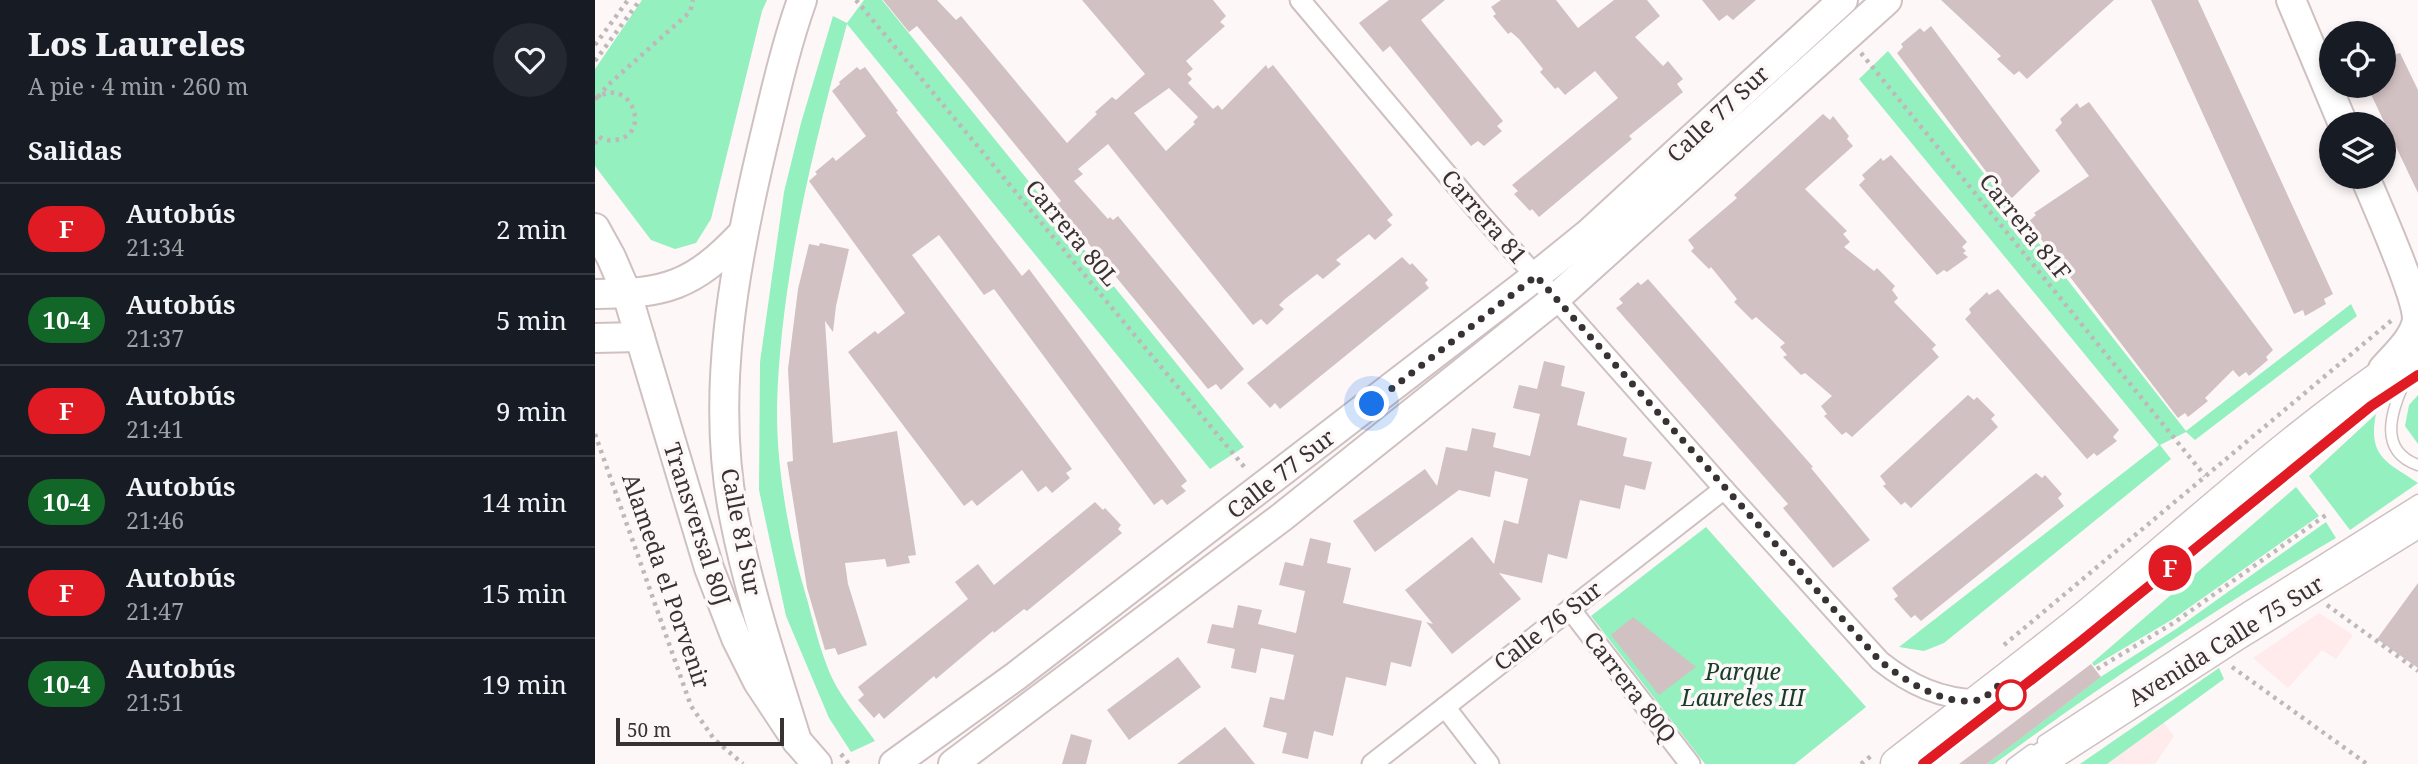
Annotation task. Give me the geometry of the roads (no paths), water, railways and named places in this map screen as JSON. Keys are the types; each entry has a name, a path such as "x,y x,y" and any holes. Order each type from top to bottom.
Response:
{"main road":[{"path":"1888,756 1979,700 2084,618 2224,500 2369,385 2418,352"},
{"name":"Avenida Calle 75 Sur","path":"2035,764 2418,520"}],"street":[{"name":"Calle 81 Sur","path":"797,741 758,616 734,515 726,454 728,326 742,234 790,33 802,0"},
{"name":"Carrera 81","path":"1300,0 1477,211 1880,661 1935,694 1979,700"},
{"name":"Calle 77 Sur","path":"894,764 1016,676 1536,276 1588,234 1843,0"},
{"name":"Calle 77 Sur","path":"953,764 1282,517 1556,299 1887,0"},
{"path":"2291,0 2338,112"},
{"path":"2369,385 2411,334 2417,318 2409,284 2370,189"},
{"name":"Transversal 80J","path":"595,228 627,294 709,568 736,638 758,682 797,741 826,756"},
{"path":"595,294 627,294 662,289 701,272 742,234"},
{"path":"595,338 640,337"},
{"name":"Calle 76 Sur","path":"1372,764 1724,488"},
{"name":"Carrera 80Q","path":"1570,609 1691,764"},
{"path":"1445,707 1489,764"}],"lane":[{"path":"2101,624 2371,406 2418,375"},
{"path":"2404,382 2394,409 2391,438 2402,455 2418,466"},
{"path":"2012,764 2052,734 2235,615 2418,500"}],"park label":[{"name":"Parque Laureles III","path":"1743,685"}]}
